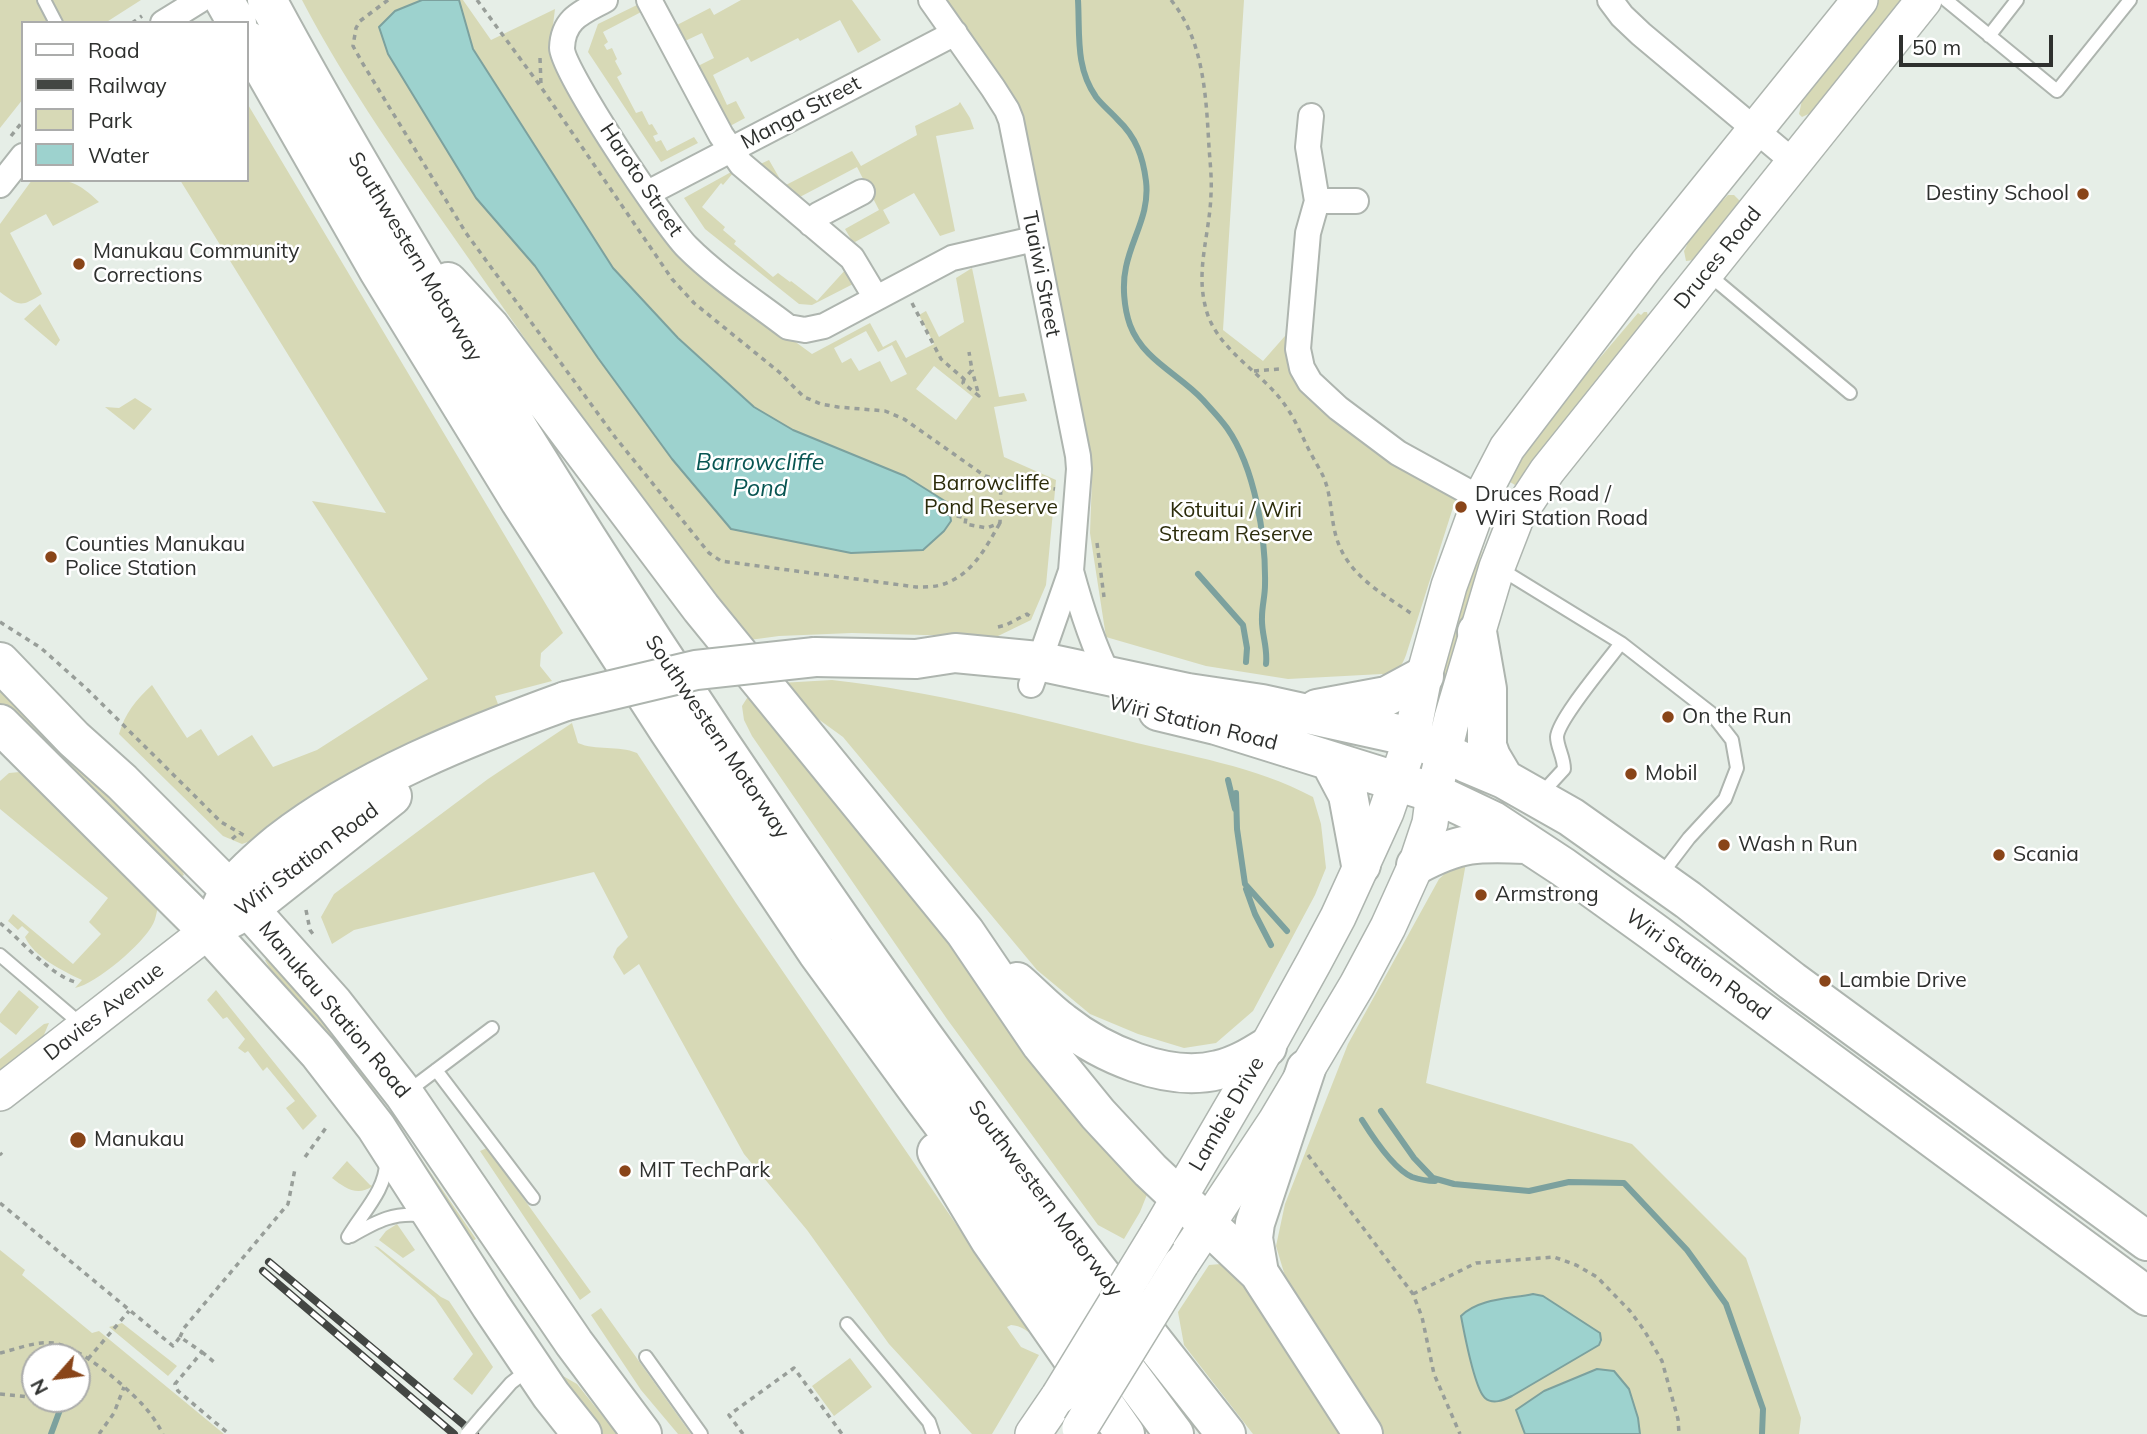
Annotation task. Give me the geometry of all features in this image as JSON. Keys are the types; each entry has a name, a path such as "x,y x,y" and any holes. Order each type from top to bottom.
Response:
{"main road":[{"path":"224,0 236,21"},
{"name":"Southwestern Motorway","path":"267,0 392,222 519,432 612,580 761,804 883,981 994,1133 1066,1230 1226,1434"},
{"path":"1428,744 1424,676 1436,631 1452,576 1481,498 1507,448 1647,264 1860,0"},
{"name":"Druces Road","path":"1428,744 1478,632 1497,567 1516,518 1547,471 1924,0"},
{"name":"Southwestern Motorway","path":"248,42 379,271 520,501 670,731 817,951 1174,1434"},
{"path":"392,222 490,327 701,608 965,933 1049,1054 1098,1114 1150,1170 1259,1273 1363,1434"},
{"path":"1647,264 1697,284"},
{"path":"1478,632 1487,689 1487,746 1504,779"},
{"name":"Wiri Station Road","path":"208,931 240,899 373,810 472,738 566,701 696,670 815,656 916,659 965,672 1040,658 1109,677 1188,694 1262,704 1428,744 1504,779 1538,797 1603,839 2135,1232"},
{"name":"Wiri Station Road","path":"1040,658 1216,725 1434,793 1493,821 1563,867 2147,1296"},
{"name":"Manukau Station Road","path":"0,662 240,899 332,1003 404,1094 612,1396 642,1434"},
{"path":"1298,712 1387,696 1424,676"},
{"name":"Manukau Station Road","path":"0,724 208,931 318,1052 383,1137 532,1367 582,1434"},
{"name":"Lambie Drive","path":"1033,1434 1158,1234 1267,1047 1338,917 1398,782 1428,744"},
{"name":"Lambie Drive","path":"1078,1431 1206,1224 1276,1121 1388,927 1416,865 1430,823 1434,793 1428,744"},
{"path":"1330,761 1348,795 1361,865"},
{"path":"1416,865 1442,852 1475,843 1527,844"},
{"name":"Davies Avenue","path":"0,1093 208,931"},
{"path":"965,933 1062,1022 1094,1043 1144,1065 1188,1073 1216,1071 1239,1063 1267,1047"},
{"path":"817,951 989,1240 1125,1434"},
{"path":"1765,1014 1792,981"},
{"path":"1259,1273 1253,1238 1255,1223 1306,1069"},
{"path":"1940,1144 1967,1109"},
{"path":"2096,1259 2135,1232"},
{"path":"514,1255 544,1333 542,1351 532,1367"},
{"path":"532,1367 547,1364 557,1367 612,1396"}],"street":[{"path":"154,19 201,0"},
{"name":"Haroto Street","path":"606,0 574,17 569,23 564,39 563,57 588,101 670,227 687,247 788,327 805,330 824,326 952,258 1034,239"},
{"path":"649,0 741,164 852,258 876,298"},
{"name":"Tuaiwi Street","path":"931,0 1007,110 1078,456 1072,571 1040,658"},
{"path":"1610,0 1641,34 1795,163"},
{"name":"Manga Street","path":"648,193 955,33"},
{"path":"1311,116 1308,147 1317,201 1308,233 1298,349 1302,368 1310,382 1338,408 1398,453 1516,518"},
{"path":"0,185 21,159"},
{"path":"811,224 818,215 862,192"},
{"path":"1317,201 1356,201"},
{"name":"Tuaiwi Street","path":"1072,571 1092,639 1109,677"}],"lane":[{"path":"44,0 54,21"},
{"path":"1946,0 2057,92 2130,0"},
{"path":"1989,36 2017,0"},
{"path":"1697,284 1850,393"},
{"path":"1497,567 1621,643 1711,713 1732,740 1737,768 1725,799 1689,838 1658,879"},
{"path":"1538,797 1564,769 1564,759 1557,739 1563,720 1621,643"},
{"path":"0,955 85,1027"},
{"path":"404,1094 492,1028"},
{"path":"436,1070 533,1198"},
{"path":"383,1137 385,1178 348,1237 378,1221 398,1215 433,1218"},
{"path":"847,1324 929,1422 933,1434"},
{"path":"646,1357 701,1434"},
{"path":"467,1434 511,1383 532,1367"}],"path":[{"path":"388,0 360,21 356,28 353,46 363,64 466,233 615,437 709,553 721,561 916,587 943,585 970,568 982,554 1000,523 1001,480"},
{"path":"477,0 514,53"},
{"path":"1171,0 1188,26 1196,45 1206,100 1212,194 1201,274 1202,290 1212,327 1274,390 1288,409 1324,479 1333,530 1339,548 1348,562 1373,587 1436,631"},
{"path":"909,298 942,359 964,379 963,383 979,396 969,352"},
{"path":"964,379 972,370"},
{"path":"947,514 966,518 965,524 987,528 1000,523"},
{"path":"1097,537 1104,598"},
{"path":"993,627 1006,625 1027,614 1040,658"},
{"path":"0,622 41,648 97,699 221,822 240,832 232,839"},
{"path":"0,923 41,961 65,979 75,982"},
{"path":"305,1157 328,1125"},
{"path":"1298,1150 1308,1155 1413,1294 1422,1317 1434,1374 1460,1434"},
{"path":"0,1203 173,1346 184,1328 288,1204 295,1169"},
{"path":"1413,1294 1476,1263 1554,1257 1576,1265 1597,1277 1630,1311 1644,1330 1662,1361 1678,1419 1679,1434"},
{"path":"91,1355 129,1311"},
{"path":"180,1336 214,1362"},
{"path":"0,1353 21,1348"},
{"path":"202,1352 176,1384 178,1391 229,1434"},
{"path":"91,1361 142,1403 163,1434"},
{"path":"743,1434 729,1415 793,1368 842,1434"},
{"path":"99,1434 114,1413 124,1387"},
{"path":"0,1394 21,1396"}],"green space":[{"path":"0,0 141,0 108,21 21,21 21,102 0,128"},
{"name":"Barrowcliffe Pond Reserve","path":"302,0 422,0 395,11 535,266 672,459 731,529 851,553 923,550 847,454 793,430 754,407 679,338 613,268 473,49 459,0 463,0 491,40 555,9 555,60 643,201 786,335 812,354 870,323 883,347 896,340 906,358 934,344 919,315 926,311 939,337 964,322 956,278 972,268 999,397 1024,393 1027,401 994,407 1004,457 1056,480 1046,585 1031,620 996,637 852,633 779,636 742,641 420,188 358,96","holes":["866,331 878,352 892,345 907,374 891,382 880,361 859,371 851,358 842,363 834,348","934,366 973,397 956,420 916,389"]},
{"path":"741,0 852,0 881,40 858,53 840,20 800,41 798,38 751,62 748,57 713,75 727,105 736,101 745,118 730,126 698,66 714,58 702,33 685,41 677,25 710,8 714,15"},
{"name":"Kōtuitui / Wiri Stream Reserve","path":"942,0 1244,0 1223,330 1263,361 1285,336 1292,358 1457,495 1406,655 1393,673 1386,677 1382,674 1288,679 1206,666 1106,637 1090,533 1090,452 1018,113"},
{"path":"1875,0 1910,0 1813,112 1802,117 1799,114 1802,100"},
{"path":"639,4 643,11 603,32 608,42 604,45 607,50 612,48 622,74 617,77 636,113 642,111 649,125 652,124 658,134 653,136 656,142 661,140 667,151 694,137 698,143 661,162 588,52 598,24"},
{"path":"960,102 974,129 936,136 955,231 940,236 914,193 883,210 890,223 855,242 852,241 845,229 879,210 857,167 796,199 756,166 769,160 784,186 852,151 861,166 917,135 915,126"},
{"path":"248,105 563,633 541,653 540,666 552,681 495,696 499,707 265,836 242,844 223,836 119,734 124,720 152,685 187,738 201,729 218,756 252,735 273,767 317,750 428,679 312,501 386,513 181,182 248,182"},
{"path":"733,171 702,207 725,227 723,230 736,241 734,244 773,277 778,273 817,301 847,268 855,283 812,305 799,304 705,229 684,198"},
{"path":"31,182 75,184 99,202 53,226 46,214 10,233 42,294 21,304 0,292 0,224"},
{"path":"1728,195 1734,195 1741,202 1694,260 1686,261 1684,251 1687,245 1683,242 1718,198 1722,201"},
{"path":"40,304 60,340 56,346 24,319"},
{"path":"1647,312 1649,320 1515,485 1510,482 1506,487 1504,479 1571,384 1593,366 1638,313 1641,315"},
{"path":"135,398 152,409 134,430 105,407 119,408"},
{"path":"1482,523 1489,528 1434,714 1432,692"},
{"path":"832,680 979,705 1197,757 1268,777 1313,797 1321,824 1326,868 1315,895 1253,1011 1216,1043 1184,1048 1138,1034 1090,1014 1037,970 843,737 814,716 780,683"},
{"path":"0,688 13,704 179,864 184,875 177,879 0,708"},
{"path":"749,695 761,696 1148,1192 1124,1239 1098,1225 947,1019 752,736 744,720 742,706"},
{"path":"572,723 578,743 637,753 736,903 1034,1338 1021,1327 1007,1327 1021,1347 1039,1355 992,1434 972,1434 889,1344 807,1230 744,1154 639,964 624,975 613,957 617,948 628,937 594,872 354,930 332,944 321,917 334,894 488,779"},
{"path":"31,771 158,908 148,932 130,952 95,979 75,988 82,980 42,957 25,937 29,932 22,926 18,930 8,921 13,914 73,964 101,934 89,922 108,898 0,809 0,781 9,773"},
{"path":"1466,863 1426,1083 1632,1144 1746,1258 1801,1418 1799,1434 1640,1434 1638,1418 1516,1409 1525,1434 1383,1434 1285,1276 1276,1246 1285,1204 1348,1044 1439,879 1450,869","holes":["1533,1294 1543,1296 1600,1333 1599,1345 1503,1400 1466,1311 1499,1299"]},
{"path":"269,957 300,985 476,1239 464,1246 374,1101 273,974 265,960"},
{"path":"19,990 39,1007 16,1035 0,1022 0,1014"},
{"path":"216,990 317,1116 303,1130 286,1108 295,1101 267,1067 263,1071 248,1051 245,1053 238,1048 245,1039 227,1017 223,1019 207,1000"},
{"path":"49,1023 43,1037 0,1072 0,1059 44,1024"},
{"path":"487,1148 591,1292 580,1300 480,1151"},
{"path":"347,1161 373,1186 356,1191 346,1188 332,1178"},
{"path":"397,1224 415,1250 403,1258 379,1240"},
{"path":"374,1246 449,1301 493,1367 472,1395 453,1379 473,1354 435,1298"},
{"path":"0,1250 25,1270 22,1275 92,1333 99,1331 224,1434 0,1434"},
{"path":"1221,1264 1235,1272 1259,1299 1345,1434 1253,1434 1184,1345 1178,1312 1209,1265"},
{"path":"601,1308 691,1434 678,1434 641,1390 591,1315"},
{"path":"122,1323 177,1366 168,1376 109,1327"},
{"path":"850,1358 872,1387 834,1416 812,1386"},
{"path":"556,1372 577,1384 617,1434 598,1434"}],"water":[{"name":"Barrowcliffe Pond","path":"422,0 459,0 473,49 613,268 678,338 754,407 793,430 905,476 948,503 951,521 944,531 923,550 851,553 731,529 672,459 535,266 476,198 388,54 379,27 395,11"},
{"path":"1533,1294 1543,1296 1600,1333 1599,1345 1512,1396 1498,1401 1488,1400 1477,1384 1461,1316 1486,1302"},
{"path":"1597,1369 1614,1371 1629,1389 1640,1434 1525,1434 1516,1410 1544,1391"}],"waterway":[{"path":"1078,0 1080,50 1089,86 1134,140 1145,172 1145,204 1125,274 1124,296 1128,318 1136,337 1152,357 1194,391 1227,428 1245,463 1261,525 1265,566 1262,623 1266,664"},
{"path":"1198,574 1243,625 1247,648 1246,662"},
{"path":"1228,780 1235,809"},
{"path":"1236,793 1237,829 1245,884 1287,931"},
{"path":"1246,889 1271,945"},
{"path":"1381,1111 1414,1158 1433,1178 1454,1184 1529,1191 1569,1182 1624,1183 1687,1250 1726,1304 1763,1409 1762,1434"},
{"path":"1362,1120 1384,1152 1405,1173 1435,1181"},
{"path":"51,1434 59,1413"}],"railway":[{"path":"269,1262 475,1434"},
{"path":"263,1271 454,1434"}],"place":[{"name":"Destiny School","path":"2083,194"},
{"name":"Manukau Community Corrections","path":"79,264"},
{"name":"Druces Road / Wiri Station Road","path":"1461,507"},
{"name":"Counties Manukau Police Station","path":"51,557"},
{"name":"On the Run","path":"1668,717"},
{"name":"Mobil","path":"1631,774"},
{"name":"Wash n Run","path":"1724,845"},
{"name":"Scania","path":"1999,855"},
{"name":"Armstrong","path":"1481,895"},
{"name":"Lambie Drive","path":"1825,981"},
{"name":"Manukau","path":"78,1140"},
{"name":"MIT TechPark","path":"625,1171"}]}
